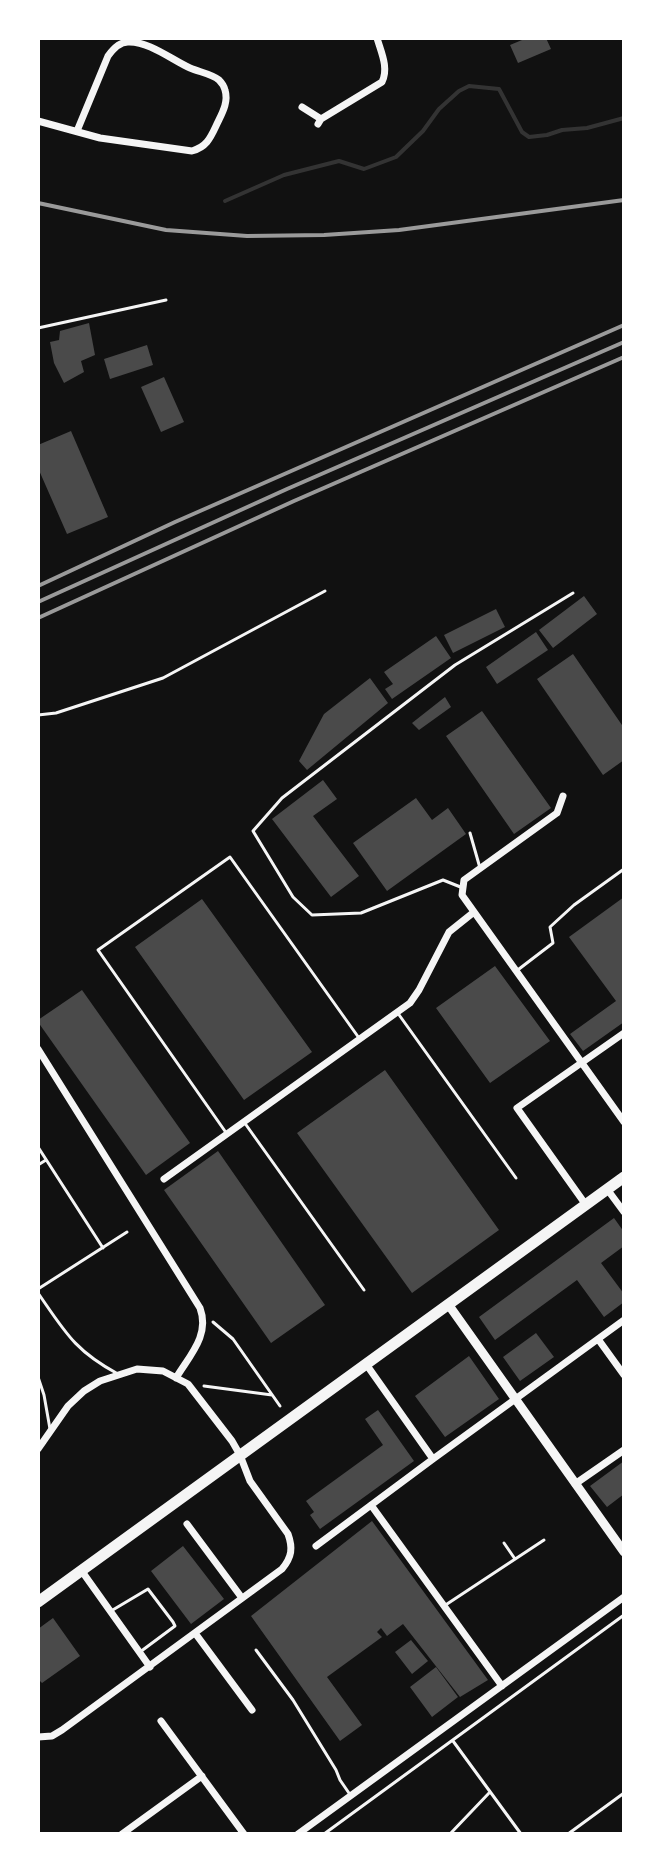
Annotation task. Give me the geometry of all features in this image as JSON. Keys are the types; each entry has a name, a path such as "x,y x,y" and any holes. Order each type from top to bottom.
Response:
{"highway":[{"path":"38,1602 624,1177"}],"street":[{"path":"302,107 320,121 382,82 386,68 377,38"},
{"path":"38,121 100,138 192,151 200,149 210,139 225,104 224,87 216,77 156,50 124,42 108,56 77,131"},
{"path":"563,796 557,813 464,880 462,895 624,1122"},
{"path":"164,1179 410,1003 449,932 474,912"},
{"path":"586,1205 517,1108 624,1033"},
{"path":"38,1049 202,1313 205,1327 201,1339 176,1378"},
{"path":"607,1189 624,1212"},
{"path":"448,1304 624,1552"},
{"path":"316,1546 624,1320"},
{"path":"598,1339 624,1375"},
{"path":"366,1364 433,1459"},
{"path":"38,1449 68,1406 84,1391 118,1374 137,1369 163,1371 188,1384 240,1455 250,1481 291,1542 289,1561 282,1569 62,1730 52,1736 38,1737"},
{"path":"575,1484 624,1450"},
{"path":"371,1505 502,1686"},
{"path":"187,1524 242,1598"},
{"path":"81,1570 150,1667"},
{"path":"298,1834 624,1597"},
{"path":"195,1633 252,1710"},
{"path":"161,1721 244,1834"},
{"path":"122,1834 202,1776"}],"lane":[{"path":"38,328 166,300"},
{"path":"38,715 56,713 163,678 325,591"},
{"path":"463,888 443,880 361,913 312,915 293,897 253,831 282,798 455,665 573,593"},
{"path":"470,833 480,868"},
{"path":"227,1134 98,950 230,857 359,1039"},
{"path":"516,972 553,943 550,927 574,905 624,869"},
{"path":"397,1012 516,1178"},
{"path":"244,1122 364,1290"},
{"path":"38,1147 103,1248"},
{"path":"38,1165 46,1160"},
{"path":"39,1290 127,1232"},
{"path":"38,1281 39,1290 68,1337 94,1361 118,1374"},
{"path":"38,1377 50,1429"},
{"path":"443,1606 544,1540"},
{"path":"504,1543 515,1559"},
{"path":"111,1611 148,1589 173,1622 175,1626 139,1652"},
{"path":"256,1650 293,1700 351,1796"}],"path":[{"path":"202,1313 233,1339 280,1406"},
{"path":"188,1384 272,1395"},
{"path":"324,1834 624,1615"},
{"path":"452,1740 521,1834"},
{"path":"450,1834 490,1792"},
{"path":"568,1834 624,1793"},
{"path":"333,1827 339,1834"}],"building":[{"path":"522,38 546,38 551,49 518,63 510,45"},
{"path":"89,323 95,355 81,361 84,372 64,383 54,363 50,342 59,340 60,331"},
{"path":"147,345 153,365 110,379 104,359"},
{"path":"164,377 184,422 161,432 141,387"},
{"path":"71,431 108,517 67,534 38,468 38,445"},
{"path":"584,596 597,614 553,648 539,630"},
{"path":"496,609 505,627 453,653 444,635"},
{"path":"536,632 548,650 497,684 486,667"},
{"path":"436,636 451,658 392,699 385,689 393,684 384,672"},
{"path":"573,654 624,728 624,760 603,775 537,679"},
{"path":"370,678 388,703 307,770 299,761 324,714"},
{"path":"445,697 451,707 419,730 412,723"},
{"path":"482,711 551,808 514,834 446,736"},
{"path":"323,780 337,799 313,816 359,876 331,897 272,819"},
{"path":"416,798 432,820 448,808 466,834 387,891 353,843"},
{"path":"624,897 624,1022 583,1051 570,1034 616,1001 569,937"},
{"path":"202,899 312,1052 244,1100 135,947"},
{"path":"495,966 550,1041 490,1083 436,1008"},
{"path":"82,990 190,1143 146,1175 38,1022"},
{"path":"385,1070 499,1230 412,1293 297,1133"},
{"path":"218,1151 325,1305 271,1343 164,1190"},
{"path":"614,1218 624,1232 624,1246 601,1263 624,1294 624,1302 604,1317 577,1280 495,1340 479,1317"},
{"path":"536,1333 554,1357 520,1381 503,1357"},
{"path":"469,1356 499,1399 445,1437 415,1396"},
{"path":"378,1410 414,1461 320,1529 310,1515 314,1512 306,1501 383,1445 365,1419"},
{"path":"624,1461 624,1494 607,1507 590,1486"},
{"path":"372,1521 488,1680 460,1697 403,1624 387,1636 381,1628 377,1632 382,1637 327,1677 362,1725 340,1741 251,1616"},
{"path":"183,1546 224,1599 191,1624 151,1571"},
{"path":"53,1618 80,1656 42,1683 38,1679 38,1629"},
{"path":"411,1640 428,1661 412,1674 395,1652"},
{"path":"436,1667 458,1697 432,1717 410,1687"}],"waterway":[{"path":"225,201 284,175 339,161 364,169 396,157 423,131 439,109 469,86 499,89 522,132 529,137 587,128 624,118"}],"railway":[{"path":"38,203 166,230 247,236 399,230 624,200"},
{"path":"38,586 175,522 624,325"},
{"path":"38,602 624,342"},
{"path":"38,618 294,501 624,357"}]}
